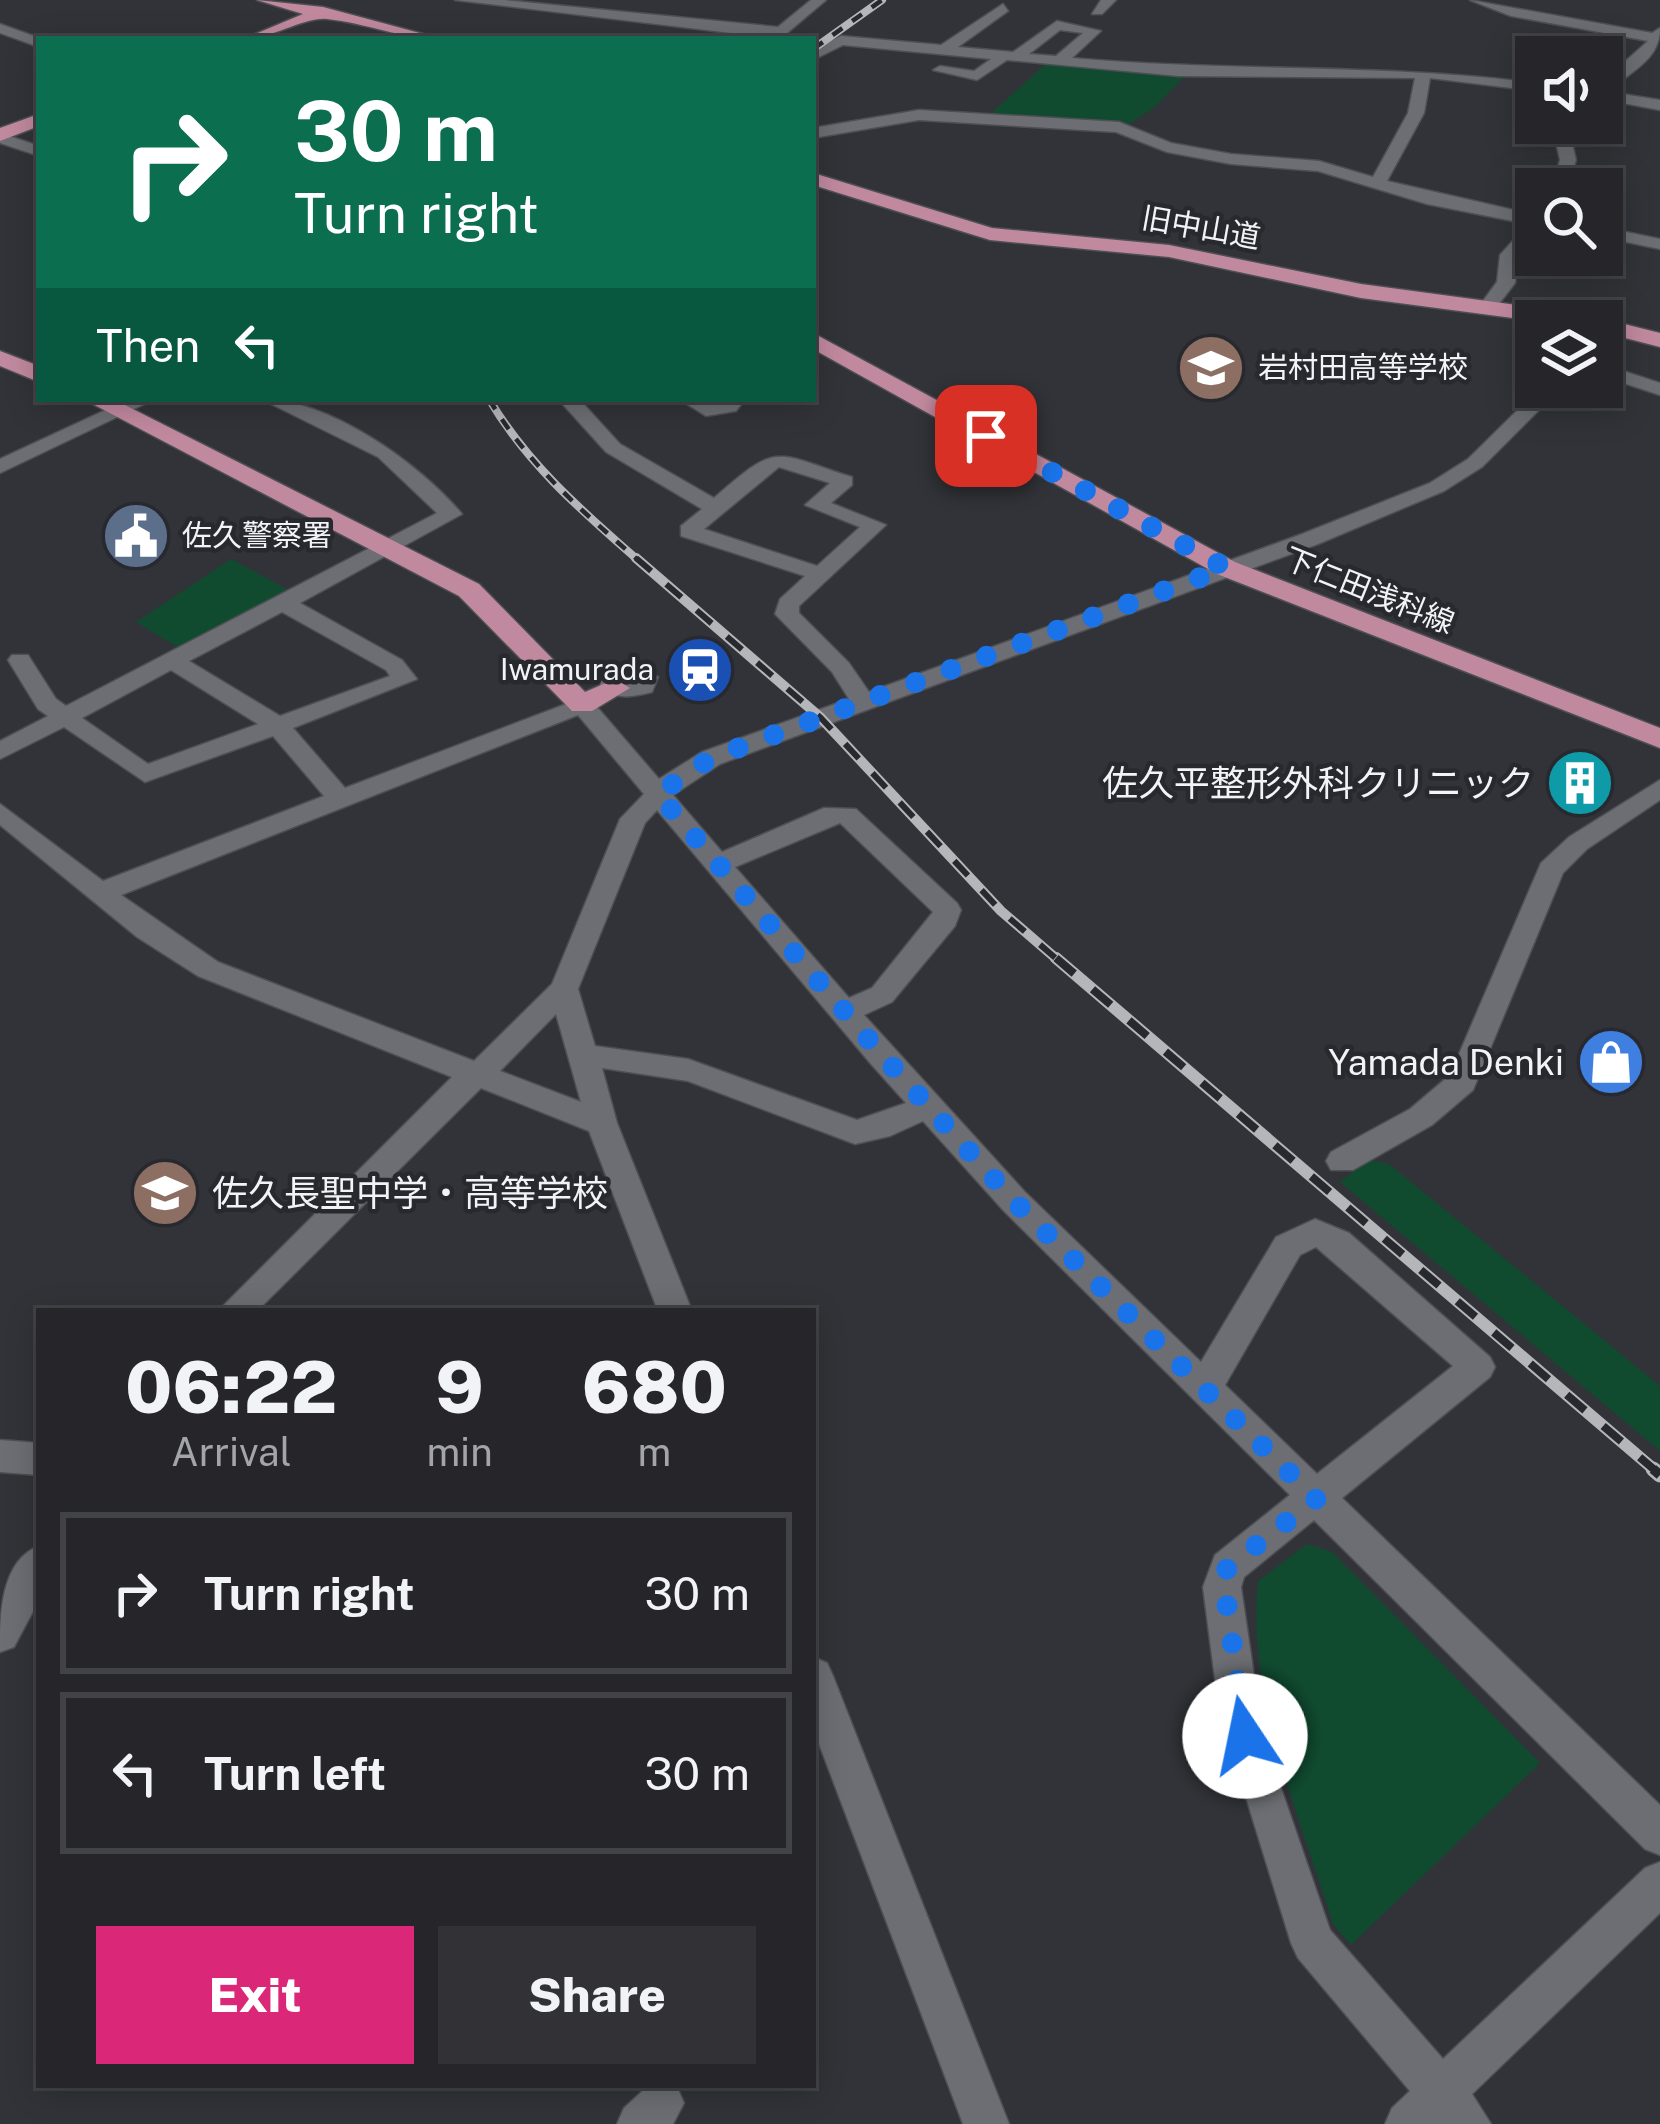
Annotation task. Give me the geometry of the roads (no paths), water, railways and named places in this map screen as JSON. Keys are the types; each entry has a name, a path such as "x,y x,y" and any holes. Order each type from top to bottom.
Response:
{"main road":[{"path":"265,0 419,36"},
{"path":"260,36 354,0"},
{"path":"0,136 36,121"},
{"name":"旧中山道","path":"816,180 978,232 1169,250 1391,296 1515,309"},
{"path":"1623,333 1660,340"},
{"name":"下仁田浅科線","path":"816,342 1226,568 1660,739"},
{"path":"0,358 36,374"},
{"path":"134,405 484,601 582,705 615,688"}],"street":[{"path":"462,0 775,35 819,0"},
{"path":"1477,0 1511,12 1659,35 1643,57 1623,72"},
{"path":"944,50 1003,8"},
{"path":"940,70 977,76 1057,25 1094,31 1059,62"},
{"path":"3,32 36,42"},
{"path":"816,54 842,40 1178,72 1423,74 1515,85"},
{"path":"1377,184 1416,113 1423,74"},
{"path":"1623,99 1660,105"},
{"path":"816,132 900,116 1119,127 1149,142 1218,157 1319,166 1515,218"},
{"path":"0,136 36,150"},
{"path":"1623,236 1660,244"},
{"path":"1489,305 1506,283 1509,255 1515,248"},
{"path":"1623,377 1660,389"},
{"path":"0,752 451,514 386,453 277,402"},
{"path":"571,402 613,448 714,507"},
{"path":"694,402 706,410 729,407 733,402"},
{"path":"0,467 134,405"},
{"path":"239,1308 456,1089 478,1075 564,988 629,826 694,765 1451,480 1490,450 1531,408"},
{"path":"820,574 688,531 778,460 845,481 816,505 875,525 788,604 787,614 841,668 863,702"},
{"path":"20,660 47,704 146,774 405,680 394,665 285,604"},
{"path":"176,663 278,726 340,798"},
{"path":"101,892 582,705 845,1012 1073,1263 1660,1834"},
{"path":"1342,1161 1421,1117 1462,1082 1551,868 1660,788"},
{"path":"0,812 167,944 208,969 602,1123"},
{"path":"720,863 833,814 847,815 946,910 945,919 882,995 845,1012"},
{"path":"564,988 602,1123 674,1308"},
{"path":"583,1057 640,1057 692,1069 855,1132 878,1128 928,1106"},
{"path":"1203,1390 1288,1246 1315,1232 1337,1242 1478,1366 1228,1567 1223,1576 1239,1710 1313,1943 1439,2114 1660,1883"},
{"path":"0,1456 36,1459"},
{"path":"0,1634 36,1568"},
{"path":"818,1698 986,2124"}],"railway":[{"path":"816,47 882,0"},
{"path":"491,402 539,466 639,561"},
{"path":"636,558 820,717 1001,911 1059,961"},
{"path":"1056,958 1657,1472"},
{"path":"1653,1469 1660,1475"}],"place":[{"name":"岩村田高等学校","path":"1211,368"},
{"name":"佐久警察署","path":"136,536"},
{"name":"Iwamurada","path":"700,670"},
{"name":"佐久平整形外科クリニック","path":"1580,783"},
{"name":"Yamada Denki","path":"1611,1062"},
{"name":"佐久長聖中学・高等学校","path":"165,1193"}]}
